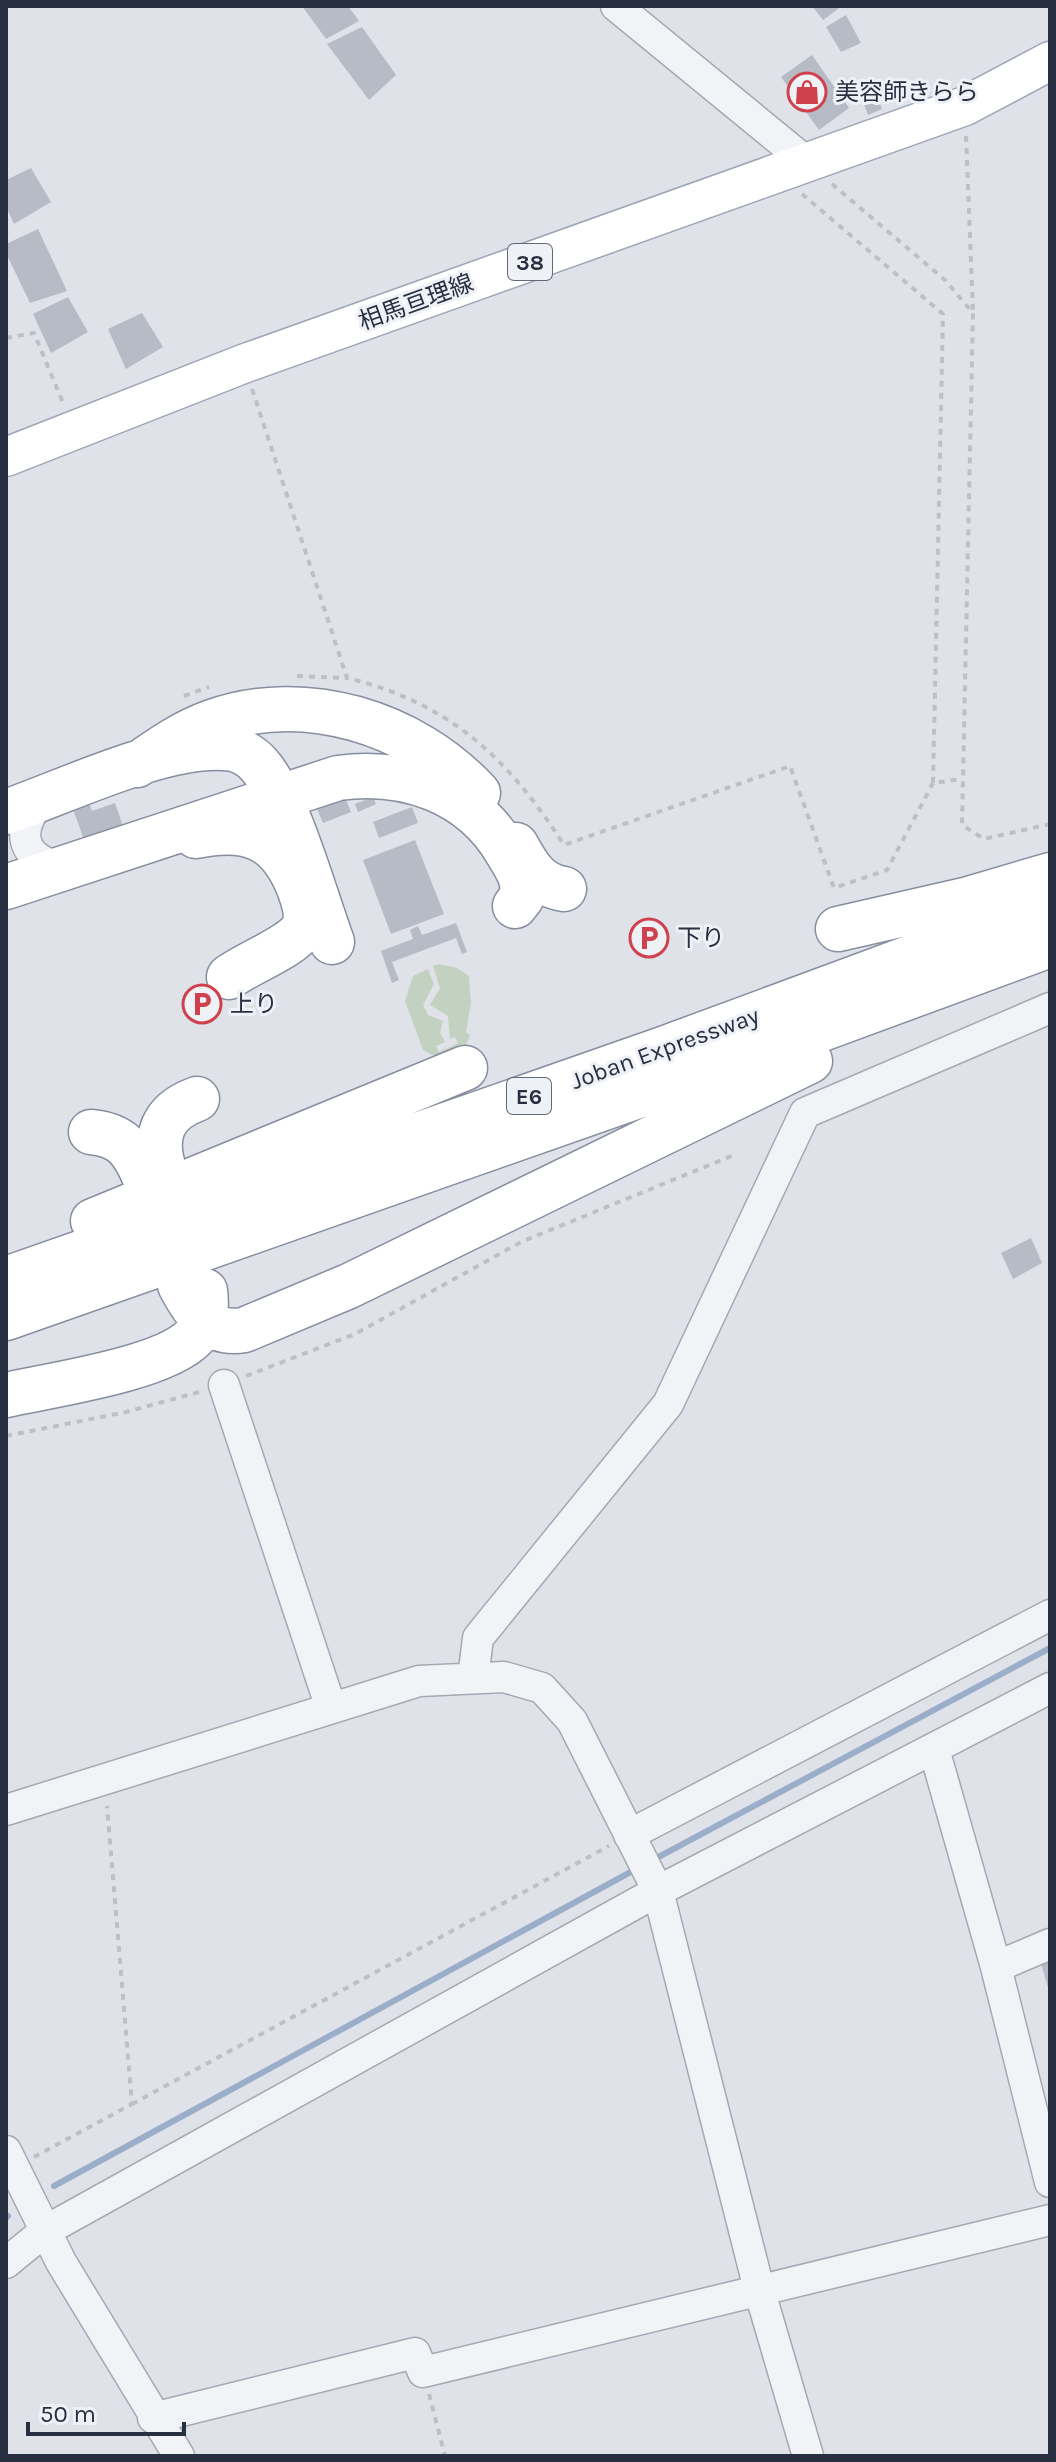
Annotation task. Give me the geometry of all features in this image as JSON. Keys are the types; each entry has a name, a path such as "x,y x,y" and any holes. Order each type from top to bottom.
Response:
{"highway":[{"path":"137,765 177,738 246,713 325,711 362,720 396,732 463,777 489,805 537,878 548,887 564,889"},
{"path":"24,806 137,765 196,750 232,749 261,767 278,797 332,942"},
{"path":"6,887 338,778 366,774 397,776 446,793 469,807 503,844 524,886 522,897 515,906"},
{"path":"154,839 246,834 269,843 285,858 304,903 305,923 285,946 253,959 229,977"},
{"path":"838,929 965,900 1050,875"},
{"name":"Joban Expressway","path":"6,1279 663,1049 1050,906"},
{"name":"Joban Expressway","path":"6,1318 675,1083 1050,945"},
{"path":"204,1321 230,1333 244,1330 349,1286 743,1092 1050,955"},
{"path":"6,1258 465,1068"},
{"path":"91,1132 119,1138 155,1175 162,1124 171,1113 197,1099"},
{"path":"6,1395 111,1372 171,1353 197,1335 204,1321 206,1293 191,1281"}],"main road":[{"name":"相馬亘理線","path":"6,457 243,364 965,106 1050,61"}],"street":[{"path":"616,6 794,169"},
{"path":"24,806 31,812 25,837 30,852 43,864 64,868"},
{"path":"473,1678 478,1638 668,1404 805,1113 1050,1008"},
{"path":"224,1385 331,1708"},
{"path":"629,1835 1050,1615"},
{"path":"6,1810 419,1681 504,1677 542,1688 572,1721 658,1891 759,2289 808,2456"},
{"path":"6,2263 45,2231 658,1891 1050,1688"},
{"path":"934,1749 996,1967 1050,2182"},
{"path":"996,1967 1050,1944"},
{"path":"9,2164 153,2418 179,2456"},
{"path":"153,2418 415,2353 423,2372 1050,2220"}],"path":[{"path":"965,106 973,313 962,825 984,839 1050,824"},
{"path":"794,169 945,280 973,313"},
{"path":"243,364 347,678 404,694 466,732 523,784 564,845 790,766 834,888 887,870 933,783 943,314 794,169"},
{"path":"6,338 34,333 74,430"},
{"path":"933,783 963,779"},
{"path":"105,1778 132,2104"},
{"path":"9,2164 132,2104 629,1835"},
{"path":"423,2372 445,2456"}],"green space":[{"path":"439,964 457,968 469,976 471,1003 466,1032 470,1035 466,1045 438,1058 423,1050 405,1001 413,976 428,969 434,984 423,1005 428,1015 443,1021 440,1033 445,1042 436,1046 439,1052 458,1043 455,1037 450,1039 448,1016 430,1005 440,988 433,966"}],"building":[{"path":"302,6 348,6 359,21 326,39"},
{"path":"812,6 842,6 823,20"},
{"path":"846,15 861,43 841,52 826,27"},
{"path":"362,27 396,75 369,100 327,44"},
{"path":"812,55 849,108 819,130 781,77"},
{"path":"876,93 882,109 868,115 862,99"},
{"path":"31,168 51,202 14,224 6,206 6,180"},
{"path":"38,229 67,291 30,303 6,253 6,244"},
{"path":"68,297 88,332 51,353 33,314"},
{"path":"142,313 163,347 126,369 108,329"},
{"path":"345,797 351,812 323,823 317,809"},
{"path":"373,797 376,804 358,812 355,804"},
{"path":"88,800 92,811 115,803 123,826 84,840 72,806"},
{"path":"412,807 418,823 379,838 373,822"},
{"path":"415,840 444,914 391,934 363,860"},
{"path":"456,923 467,952 462,954 456,938 392,962 399,980 392,983 381,951 413,939 410,930 418,926 422,935"},
{"path":"1031,1238 1042,1263 1013,1279 1001,1253"},
{"path":"1050,1956 1050,1991 1049,1991 1040,1960"}],"waterway":[{"path":"651,1861 1050,1648"},
{"path":"54,2186 638,1868"}],"place":[{"name":"美容師きらら","path":"807,92"},
{"name":"下り","path":"649,938"},
{"name":"上り","path":"202,1004"}]}
